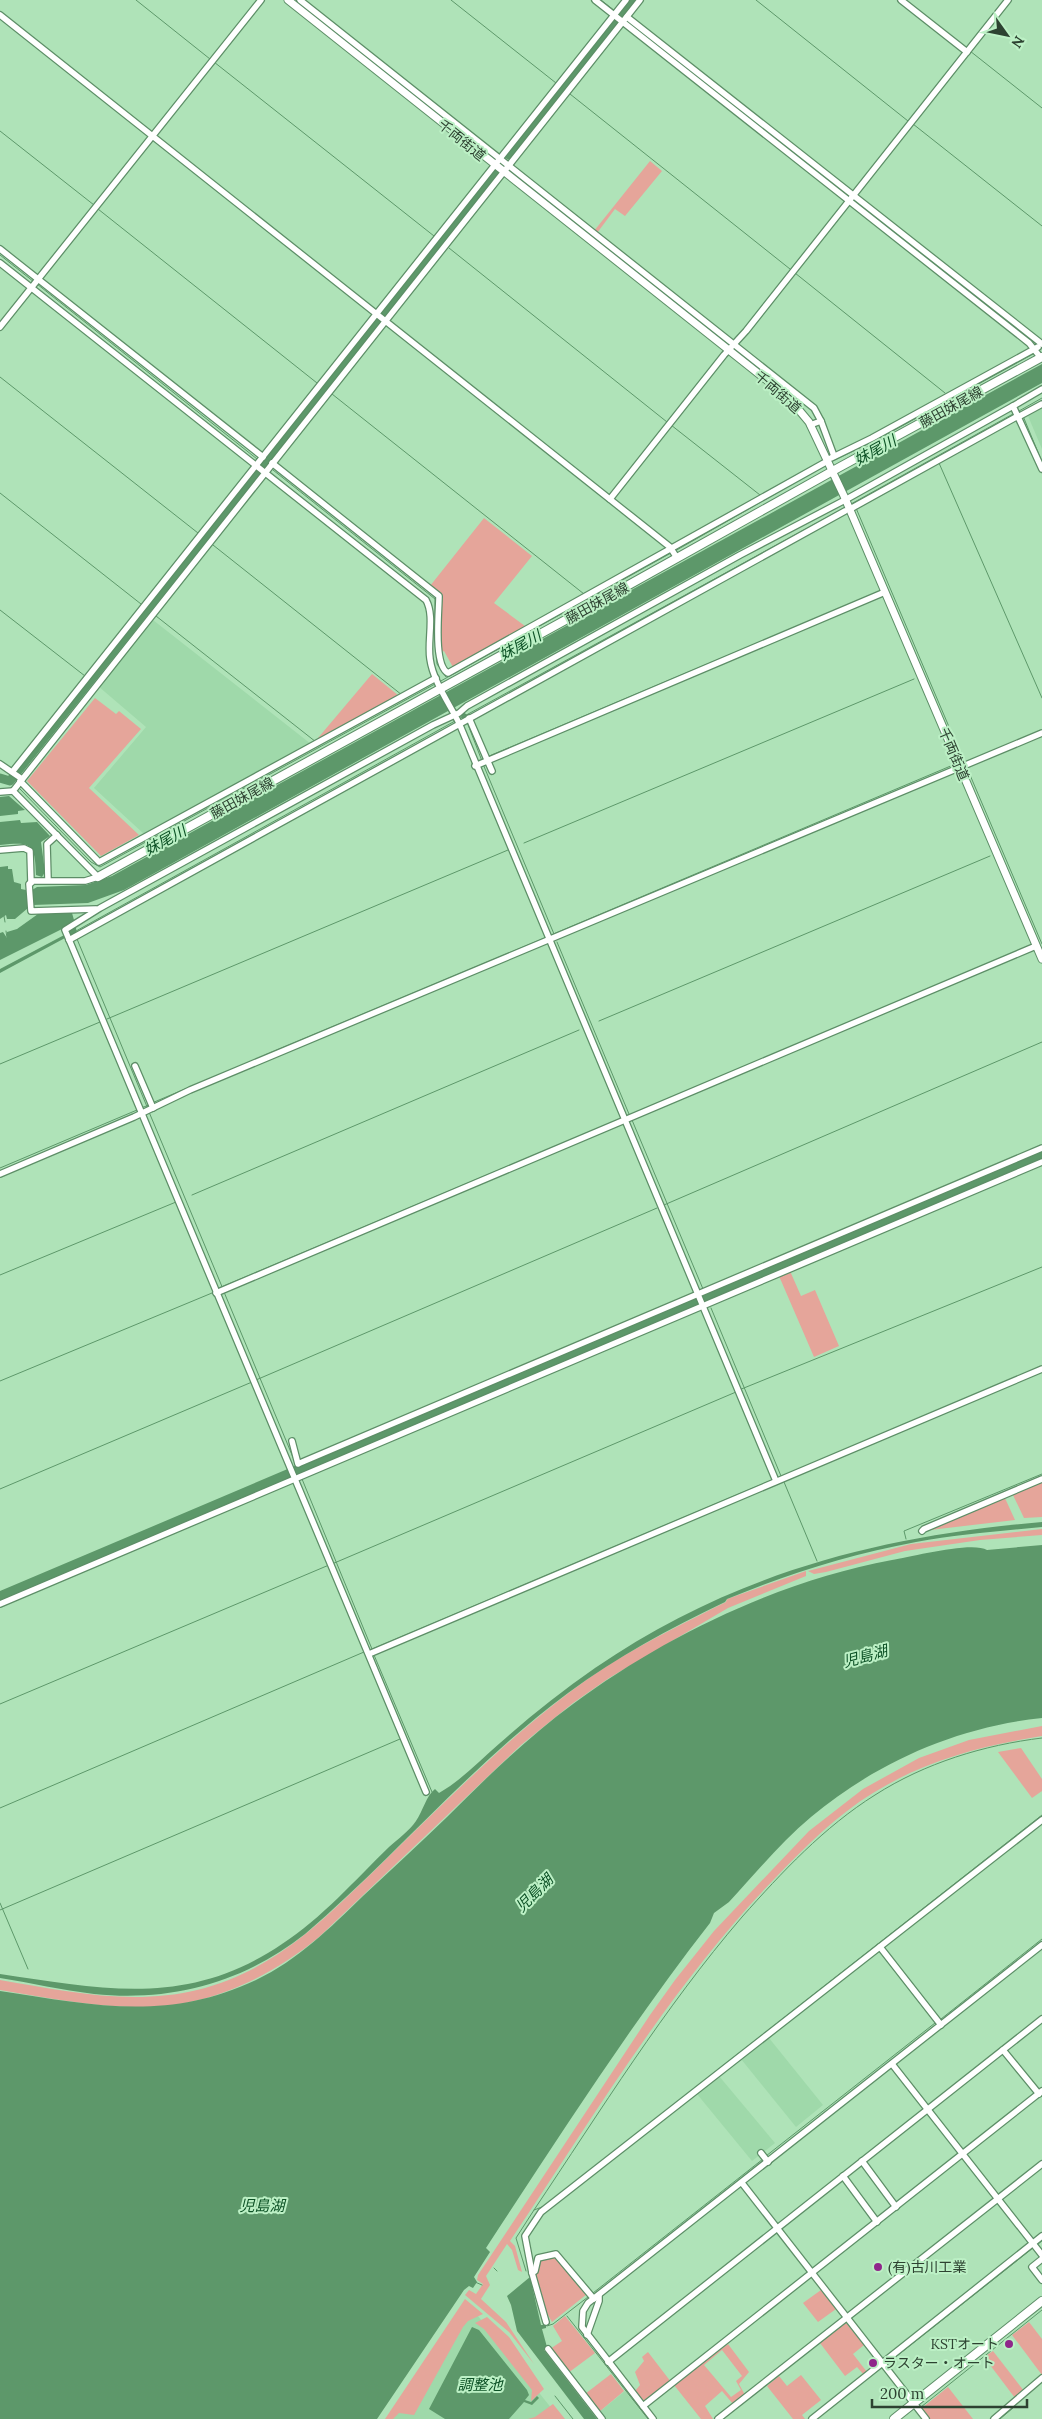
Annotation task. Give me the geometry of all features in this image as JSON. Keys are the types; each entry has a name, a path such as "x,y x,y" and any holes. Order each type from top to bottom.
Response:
{"main road":[{"name":"藤田妹尾線","path":"98,877 276,771 439,684 674,553 833,473 1039,350"},
{"path":"894,2419 1042,2301"}],"street":[{"path":"0,327 261,0"},
{"name":"千両街道","path":"288,0 495,166 732,348 817,422 833,473 964,766 1042,959"},
{"path":"300,0 510,166 732,348 814,408 817,422 833,457 839,456 1039,350 852,198 619,16 595,0"},
{"path":"13,791 20,779 261,465 440,244 500,159 564,86 619,16 626,0"},
{"path":"13,772 203,541 261,465 272,463 321,390 440,244 510,166 564,86 619,16 640,0"},
{"path":"901,0 966,52"},
{"path":"610,499 852,198 1008,0"},
{"path":"0,15 610,499 674,553"},
{"path":"0,248 35,283 261,465 382,557 439,596 435,646 430,661 439,684 457,718 483,761 492,771"},
{"path":"0,263 35,283 261,465"},
{"path":"852,508 1018,413 1042,389"},
{"path":"71,937 457,718 469,718 743,561 845,498 1018,413 1042,404"},
{"path":"1018,413 1042,469"},
{"path":"272,463 382,557 426,600 440,663 448,673 585,596 674,553 824,462"},
{"path":"295,1466 253,1381 220,1291 178,1201 67,927 457,718 743,561 845,511"},
{"path":"483,761 885,592"},
{"path":"0,764 13,772 101,862 276,771 316,744 403,696 439,684"},
{"path":"469,718 548,938 701,1293 702,1305 738,1391 778,1479"},
{"path":"0,1174 151,1106 548,938 1042,733"},
{"path":"0,792 13,791 98,877 85,881 48,880 31,883"},
{"path":"48,880 46,844 57,835"},
{"path":"0,850 24,848 30,852 31,883 29,895 32,911 100,908"},
{"path":"220,1291 1036,946"},
{"path":"135,1066 151,1106"},
{"path":"295,1466 1042,1148"},
{"path":"0,1604 1042,1162"},
{"path":"370,1652 1042,1369"},
{"path":"292,1441 298,1477 331,1564 370,1652 426,1792"},
{"path":"922,1531 924,1528 1042,1479"},
{"path":"546,2322 532,2273 525,2236 541,2212 1042,1820"},
{"path":"653,2419 582,2327 583,2311 594,2296 742,2183 765,2158 892,2064 913,2043 939,2022 1042,1945"},
{"path":"880,1947 939,2022"},
{"path":"608,2362 1042,2019"},
{"path":"644,2406 1040,2093 1004,2050"},
{"path":"892,2064 1042,2256"},
{"path":"862,2161 896,2207"},
{"path":"718,2419 1042,2164"},
{"path":"843,2176 877,2222"},
{"path":"742,2183 926,2419"},
{"path":"812,2419 1042,2236"},
{"path":"532,2273 535,2270 538,2258 556,2254 599,2301 587,2335"},
{"path":"1042,2260 1032,2267 1042,2280"},
{"path":"548,2349 602,2419"},
{"path":"994,2419 1042,2378"}],"shaded area":[{"path":"650,161 662,171 625,216 615,209 597,233 594,231"},
{"path":"1042,405 1042,449 1028,416"},
{"path":"484,518 532,556 494,603 525,626 525,630 454,669 444,651 440,653 441,597 430,586"},
{"path":"153,620 311,744 144,834 94,788 146,727 98,686 150,621"},
{"path":"372,674 399,696 317,741 318,738"},
{"path":"95,698 116,714 119,711 141,729 89,788 139,835 101,856 27,781"},
{"path":"790,1271 801,1296 815,1290 839,1346 814,1357 779,1276"},
{"path":"1042,1481 1042,1517 1024,1518 1012,1493"},
{"path":"1004,1496 1015,1520 930,1530 929,1527"},
{"path":"1042,1529 1042,1535 980,1540 905,1551 826,1572 814,1574 808,1571 911,1544"},
{"path":"806,1571 806,1576 728,1608 609,1678 573,1703 521,1745 319,1937 278,1966 255,1979 208,1998 158,2007 99,2005 0,1990 0,1980 98,1995 148,1997 197,1990 224,1982 248,1971 271,1959 312,1929 499,1751 569,1692 629,1653 726,1602 727,1599"},
{"path":"1042,1726 1042,1736 997,1744 954,1756 913,1772 893,1781 847,1811 789,1864 739,1917 703,1961 636,2052 510,2241 515,2246 522,2272 518,2270 512,2250 507,2244 486,2276 490,2285 481,2299 506,2322 534,2364 509,2332 465,2295 469,2290 476,2294 483,2284 477,2280 478,2275 650,2015 714,1931 809,1831 863,1789 919,1758 969,1740"},
{"path":"1021,1748 1042,1779 1042,1791 1032,1798 998,1752"},
{"path":"769,2038 823,2105 796,2127 741,2059"},
{"path":"719,2076 775,2143 752,2161 697,2094"},
{"path":"556,2257 587,2294 552,2322 543,2306 535,2275 540,2260"},
{"path":"821,2290 836,2309 818,2322 803,2303"},
{"path":"465,2299 483,2314 468,2321 463,2327 414,2415 399,2413 393,2419 385,2419"},
{"path":"466,2301 560,2419 387,2419"},
{"path":"565,2316 595,2353 568,2373 550,2349 562,2341 553,2326"},
{"path":"487,2317 509,2337 544,2389 531,2401 532,2390 484,2329 475,2323"},
{"path":"1029,2322 1042,2339 1042,2375 1012,2335"},
{"path":"846,2323 864,2345 853,2354 867,2372 864,2375 857,2367 845,2376 820,2343"},
{"path":"728,2344 749,2372 739,2384 745,2395 733,2404 722,2391 705,2406 713,2419 701,2419 674,2385","holes":["722,2350 742,2376 736,2381 741,2390 731,2397 704,2365"]},
{"path":"993,2351 1024,2391 1015,2398 984,2357"},
{"path":"648,2352 671,2382 644,2402 635,2391 640,2385 635,2372 644,2361 642,2357"},
{"path":"611,2374 624,2391 599,2412 585,2394"},
{"path":"801,2375 821,2400 802,2415 805,2419 793,2419 767,2386 779,2376 787,2386"},
{"path":"948,2387 973,2419 930,2419 922,2408"},
{"path":"625,2391 647,2419 603,2419 598,2413"},
{"path":"553,2404 565,2419 528,2419 535,2417"}],"water":[{"name":"妹尾川","path":"1042,364 1042,383 124,890 88,903 33,905 32,890 37,887 86,885 112,876"},
{"path":"9,796 25,810 18,811 18,814 0,816 0,797"},
{"path":"20,820 21,823 37,822 50,836 41,842 45,872 42,877 36,875 34,856 29,846 25,844 0,845 0,822"},
{"path":"8,866 8,869 12,869 14,882 21,884 21,889 26,890 28,908 15,919 7,919 6,915 0,919 0,867"},
{"path":"72,913 74,920 62,929 0,960 0,933 3,932 7,938 7,932 17,929 38,914"},
{"path":"72,928 76,928 77,934 65,938 0,973 0,969 68,933"},
{"path":"1042,1522 1042,1527 932,1539 867,1552 820,1566 773,1581 727,1599 725,1602 644,1644 605,1667 568,1693 499,1750 371,1874 305,1934 257,1965 231,1977 178,1991 151,1995 123,1996 94,1994 0,1978 0,1974 75,1985 145,1989 179,1986 213,1978 247,1964 297,1934 324,1911 410,1828 435,1789 439,1793 455,1782 558,1695 595,1668 647,1635 753,1584 808,1565 922,1538 981,1528"},
{"name":"児島湖","path":"1042,1545 1042,1718 979,1730 949,1739 919,1750 863,1780 836,1797 811,1817 779,1847 729,1902 714,1913 710,1923 651,2002 595,2083 486,2248 490,2252 474,2277 477,2282 473,2288 469,2286 464,2290 377,2419 0,2419 0,1991 98,2005 160,2006 192,2001 223,1993 256,1980 286,1963 326,1931 507,1759 556,1717 608,1679 685,1634 725,1614 766,1597 850,1569 955,1548 968,1547 987,1550"},
{"path":"530,2277 541,2325 546,2325 546,2328 542,2329 547,2347 544,2350 597,2419 584,2419 517,2331 507,2296"},
{"name":"調整池","path":"472,2327 479,2330 527,2390 529,2395 525,2400 531,2402 537,2396 539,2398 532,2405 524,2402 509,2419 445,2419 429,2409"}],"waterway":[{"path":"136,0 210,59"},
{"path":"451,0 556,83"},
{"path":"601,0 615,11"},
{"path":"509,155 631,0"},
{"path":"756,0 908,121"},
{"path":"970,51 1042,108"},
{"path":"214,62 434,236"},
{"path":"412,92 487,152"},
{"path":"570,94 790,269"},
{"path":"913,124 1042,226"},
{"path":"0,131 94,205"},
{"path":"0,778 10,781 494,174"},
{"path":"553,204 730,345"},
{"path":"98,209 317,383"},
{"path":"439,240 443,243"},
{"path":"449,248 667,422"},
{"path":"0,255 34,282"},
{"path":"795,273 945,393"},
{"path":"37,284 257,459"},
{"path":"1003,317 1037,344"},
{"path":"733,348 763,371"},
{"path":"831,462 880,438 1035,353"},
{"path":"0,377 198,533"},
{"path":"332,394 584,594"},
{"path":"1019,411 1042,398"},
{"path":"851,504 1013,414"},
{"path":"1023,416 1042,462"},
{"path":"671,425 760,495"},
{"path":"819,425 826,442"},
{"path":"939,463 1042,698"},
{"path":"273,470 435,599 435,638"},
{"path":"675,551 810,474"},
{"path":"0,493 141,604"},
{"path":"459,719 844,508"},
{"path":"856,508 964,762"},
{"path":"213,545 402,695"},
{"path":"439,682 671,553"},
{"path":"487,757 878,592"},
{"path":"0,610 85,676"},
{"path":"156,616 316,742"},
{"path":"436,647 437,664 446,677"},
{"path":"524,843 914,679"},
{"path":"19,788 91,862 100,867 435,684"},
{"path":"76,931 455,721"},
{"path":"467,722 482,761"},
{"path":"483,764 554,934"},
{"path":"551,935 953,765"},
{"path":"967,768 1042,944"},
{"path":"107,1019 508,850"},
{"path":"599,1021 990,856"},
{"path":"4,916 5,922"},
{"path":"6,931 7,938"},
{"path":"265,1055 547,937"},
{"path":"77,939 148,1109"},
{"path":"557,942 629,1114"},
{"path":"636,1112 915,994"},
{"path":"0,1064 100,1022"},
{"path":"192,1195 579,1030"},
{"path":"664,1205 1042,1042"},
{"path":"152,1103 185,1089"},
{"path":"141,1108 149,1105"},
{"path":"0,1168 137,1110"},
{"path":"149,1112 223,1289"},
{"path":"625,1116 632,1114"},
{"path":"219,1288 622,1118"},
{"path":"632,1120 703,1289"},
{"path":"0,1596 1042,1154"},
{"path":"0,1275 176,1202"},
{"path":"256,1380 657,1208"},
{"path":"739,1390 1042,1267"},
{"path":"224,1292 295,1462"},
{"path":"0,1381 212,1293"},
{"path":"711,1308 781,1476"},
{"path":"778,1478 1016,1377"},
{"path":"0,1489 252,1382"},
{"path":"332,1564 736,1392"},
{"path":"296,1465 299,1473"},
{"path":"906,1539 904,1531 1042,1474"},
{"path":"302,1479 372,1649"},
{"path":"370,1650 772,1480"},
{"path":"784,1482 817,1561"},
{"path":"0,1704 329,1565"},
{"path":"0,1808 364,1652"},
{"path":"374,1655 432,1792"},
{"path":"526,2271 516,2238 660,2023 713,1952 772,1883 838,1821 894,1784 956,1757 998,1745 1042,1738"},
{"path":"0,1910 400,1739"},
{"path":"571,2185 1042,1815"},
{"path":"0,1903 28,1969"},
{"path":"941,2019 1042,1939"},
{"path":"766,2156 935,2023"},
{"path":"593,2293 763,2159"},
{"path":"534,2210 542,2207"},
{"path":"1037,2245 1042,2241"},
{"path":"888,2363 1033,2248"},
{"path":"494,2268 497,2271"},
{"path":"475,2282 482,2285"},
{"path":"547,2326 553,2324 588,2297"},
{"path":"921,2407 1042,2310"},
{"path":"567,2316 648,2419"},
{"path":"723,2419 822,2341"},
{"path":"865,2380 882,2367"},
{"path":"555,2396 573,2419"},
{"path":"1000,2419 1013,2408 1014,2404"}],"place":[{"name":"(有)古川工業","path":"878,2267"},
{"name":"KSTオート","path":"1009,2344"},
{"name":"ラスター・オート","path":"873,2363"}]}
